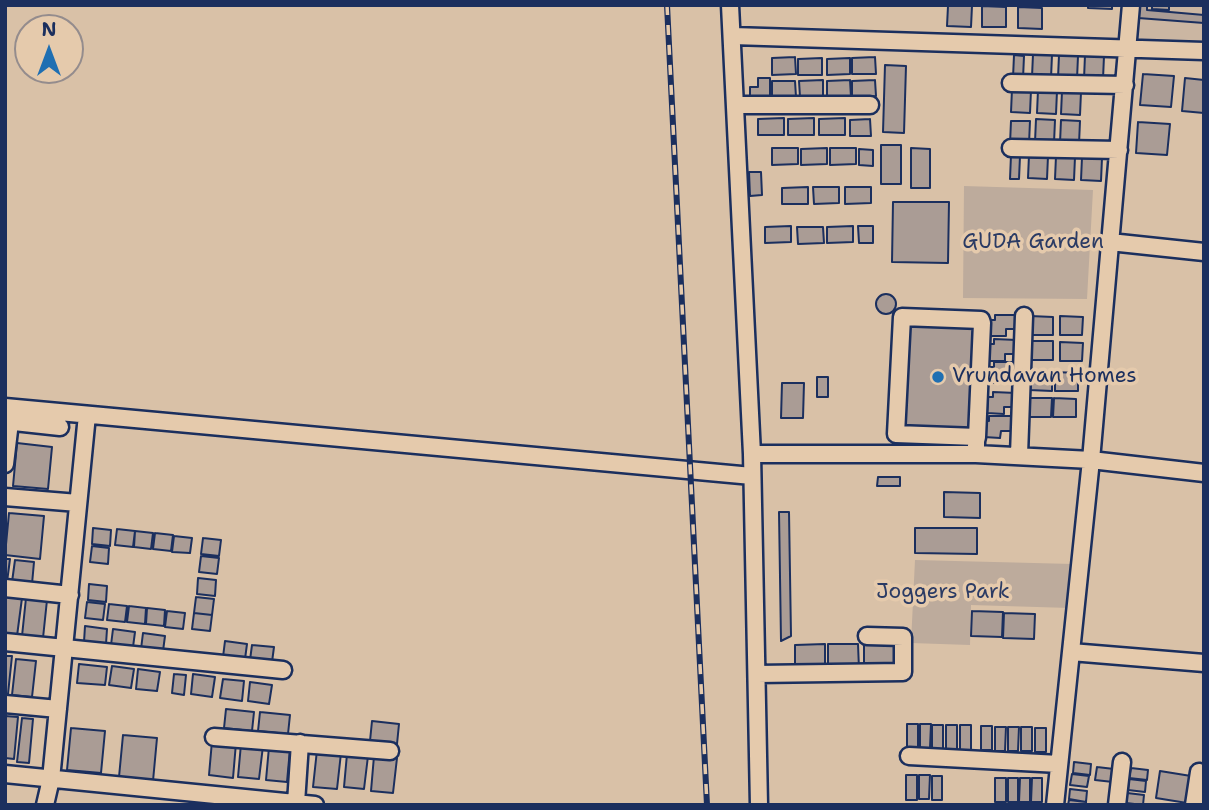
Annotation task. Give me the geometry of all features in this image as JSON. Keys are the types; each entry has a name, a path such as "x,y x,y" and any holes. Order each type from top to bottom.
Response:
{"street":[{"path":"730,5 752,454 759,805"},
{"path":"1055,805 1091,460 1131,5"},
{"path":"733,36 1129,46 1204,51"},
{"path":"1011,83 1125,85"},
{"path":"737,105 870,105"},
{"path":"1011,148 1119,150"},
{"path":"1110,242 1204,252"},
{"path":"976,454 977,437 981,320 905,316 900,321 895,430 899,436 977,437"},
{"path":"1019,455 1024,316"},
{"path":"7,417 87,415 752,476"},
{"path":"45,805 51,779 87,415"},
{"path":"7,417 60,427"},
{"path":"5,464 7,417"},
{"path":"912,436 912,454"},
{"path":"752,454 1019,455 1204,473"},
{"path":"5,497 78,503"},
{"path":"5,588 70,595"},
{"path":"757,674 903,672 903,637 867,636"},
{"path":"5,642 284,670"},
{"path":"1071,652 1204,663"},
{"path":"5,704 58,709"},
{"path":"214,737 390,751"},
{"path":"296,803 300,743"},
{"path":"909,756 1059,764"},
{"path":"1117,805 1122,762"},
{"path":"1194,805 1199,772"},
{"path":"5,774 315,805"}],"shaded area":[{"path":"1138,5 1204,5 1204,47 1135,42"}],"green space":[{"name":"GUDA Garden","path":"964,186 1093,190 1087,299 963,298"},
{"name":"Joggers Park","path":"915,560 1073,564 1070,608 971,605 970,645 911,643"}],"building":[{"path":"1088,5 1112,5 1112,9 1088,8"},
{"path":"1139,5 1147,5 1147,10 1204,15 1204,23 1138,18"},
{"path":"1152,5 1169,5 1169,10 1152,9"},
{"path":"948,6 972,6 971,27 947,26"},
{"path":"982,6 1006,7 1006,27 982,27"},
{"path":"1018,7 1042,8 1042,29 1018,28"},
{"path":"1033,54 1052,55 1051,78 1032,77"},
{"path":"1014,55 1024,56 1023,79 1013,78"},
{"path":"1059,55 1078,56 1077,79 1058,78"},
{"path":"1085,55 1104,56 1103,79 1084,79"},
{"path":"795,57 796,74 772,75 772,58"},
{"path":"875,57 876,74 852,74 852,58"},
{"path":"822,58 822,75 798,75 798,59"},
{"path":"850,58 850,74 827,75 827,59"},
{"path":"885,65 906,66 904,133 883,132"},
{"path":"1143,74 1174,76 1171,107 1140,105"},
{"path":"758,78 770,78 770,96 750,96 750,87 758,87"},
{"path":"1185,78 1204,80 1204,113 1182,111"},
{"path":"823,80 823,97 800,97 799,81"},
{"path":"850,80 851,97 827,97 827,81"},
{"path":"875,80 876,96 852,97 852,81"},
{"path":"772,81 795,81 796,97 772,98"},
{"path":"1012,89 1031,90 1030,113 1011,112"},
{"path":"1038,90 1057,91 1056,114 1037,113"},
{"path":"1062,91 1081,92 1080,115 1061,114"},
{"path":"784,118 784,135 758,135 758,119"},
{"path":"814,118 814,135 788,135 788,119"},
{"path":"845,118 845,135 819,135 819,119"},
{"path":"870,119 871,136 850,136 850,120"},
{"path":"1036,119 1055,120 1054,143 1035,142"},
{"path":"1061,120 1080,121 1079,144 1060,143"},
{"path":"1011,121 1030,121 1029,144 1010,144"},
{"path":"1138,122 1170,124 1167,155 1136,153"},
{"path":"881,145 901,145 901,184 881,184"},
{"path":"772,148 798,148 798,164 772,165"},
{"path":"827,148 827,164 801,165 801,149"},
{"path":"830,148 856,148 856,164 830,165"},
{"path":"911,148 930,149 930,188 911,188"},
{"path":"859,149 873,150 873,166 859,165"},
{"path":"1011,155 1020,156 1019,179 1010,179"},
{"path":"1029,155 1048,156 1047,179 1028,178"},
{"path":"1056,156 1075,157 1074,180 1055,179"},
{"path":"1082,157 1102,158 1101,181 1081,180"},
{"path":"749,172 761,172 762,195 750,196"},
{"path":"808,187 808,204 782,204 782,188"},
{"path":"813,187 839,187 839,203 814,204"},
{"path":"845,187 871,187 871,203 845,204"},
{"path":"893,202 949,202 948,263 892,262"},
{"path":"791,226 791,242 765,243 765,227"},
{"path":"853,226 853,242 827,243 827,227"},
{"path":"858,226 873,226 873,243 859,243"},
{"path":"797,227 823,227 824,243 798,244"},
{"path":"882,294 890,294 896,304 890,314 882,314 876,308 876,300"},
{"path":"995,315 1018,315 1018,329 1006,329 1006,336 990,336 990,320 995,320"},
{"path":"1030,316 1053,317 1053,335 1030,335"},
{"path":"1060,316 1083,317 1082,335 1060,335"},
{"name":"Vrundavan Homes","path":"904,322 976,322 972,435 897,432"},
{"path":"994,339 1017,340 1017,354 1005,354 1005,361 989,361 989,344 994,344"},
{"path":"1030,341 1053,341 1053,360 1030,360"},
{"path":"1060,342 1083,343 1082,361 1060,361"},
{"path":"994,362 1017,362 1017,376 1006,376 1006,383 989,383 989,367 994,367"},
{"path":"1029,372 1052,372 1052,391 1029,390"},
{"path":"1055,372 1078,373 1078,391 1055,391"},
{"path":"817,377 828,377 828,397 817,397"},
{"path":"782,383 804,383 803,418 781,418"},
{"path":"993,392 1016,393 1016,407 1004,407 1004,414 987,413 988,397 993,397"},
{"path":"1029,398 1052,398 1051,417 1029,417"},
{"path":"1054,398 1076,399 1076,417 1053,417"},
{"path":"989,416 1012,416 1012,431 1001,431 1000,438 984,437 984,421 989,421"},
{"path":"17,443 52,447 48,489 13,486"},
{"path":"878,477 900,477 900,486 877,486"},
{"path":"944,492 980,493 980,518 944,517"},
{"path":"779,512 789,512 791,636 781,641"},
{"path":"9,513 44,516 40,559 5,555"},
{"path":"93,528 111,530 110,546 92,544"},
{"path":"915,528 977,528 977,554 915,553"},
{"path":"117,529 135,531 133,547 115,545"},
{"path":"135,531 153,533 151,549 134,547"},
{"path":"155,533 173,535 171,551 153,549"},
{"path":"174,536 192,538 190,553 172,552"},
{"path":"203,538 221,540 219,556 201,554"},
{"path":"92,546 109,548 108,564 90,562"},
{"path":"201,556 219,558 217,574 199,572"},
{"path":"5,559 10,559 7,582 5,582"},
{"path":"15,560 34,562 32,584 12,582"},
{"path":"198,578 216,580 215,596 197,594"},
{"path":"89,584 107,586 106,602 88,600"},
{"path":"5,596 22,598 17,636 5,635"},
{"path":"196,597 214,599 212,615 194,613"},
{"path":"26,598 47,600 43,638 22,636"},
{"path":"87,602 105,604 103,620 85,618"},
{"path":"109,604 127,606 125,622 107,620"},
{"path":"129,606 146,608 145,624 127,622"},
{"path":"147,608 165,610 164,626 146,624"},
{"path":"167,611 185,613 183,629 165,627"},
{"path":"972,611 1003,612 1002,637 971,636"},
{"path":"194,613 212,615 210,631 192,629"},
{"path":"1004,613 1035,614 1034,639 1003,638"},
{"path":"85,626 107,629 106,644 84,642"},
{"path":"113,629 135,632 133,647 111,645"},
{"path":"143,633 165,636 163,651 141,649"},
{"path":"225,641 247,644 245,659 223,657"},
{"path":"825,644 825,670 795,670 795,645"},
{"path":"828,644 858,644 859,669 828,669"},
{"path":"864,644 894,644 895,669 864,669"},
{"path":"252,645 274,647 272,662 250,660"},
{"path":"5,656 12,656 8,694 5,694"},
{"path":"16,659 36,661 32,697 12,695"},
{"path":"79,664 107,667 105,685 77,683"},
{"path":"112,666 134,669 131,688 109,685"},
{"path":"138,669 160,672 157,691 136,689"},
{"path":"174,674 186,675 184,695 172,693"},
{"path":"193,674 215,677 212,697 191,694"},
{"path":"223,679 244,681 242,701 220,698"},
{"path":"250,682 272,685 269,704 248,701"},
{"path":"226,709 254,712 252,731 224,728"},
{"path":"260,712 290,715 288,734 258,731"},
{"path":"5,716 18,717 14,759 5,758"},
{"path":"22,718 33,719 29,763 17,762"},
{"path":"372,721 399,724 397,744 370,741"},
{"path":"907,724 918,724 918,748 907,748"},
{"path":"920,724 931,724 930,748 920,748"},
{"path":"932,725 943,725 943,749 932,749"},
{"path":"946,725 957,725 957,749 946,749"},
{"path":"960,725 971,725 971,750 960,750"},
{"path":"981,726 992,726 992,750 981,750"},
{"path":"995,727 1006,727 1005,751 995,751"},
{"path":"1008,727 1019,727 1018,751 1008,751"},
{"path":"1021,727 1032,727 1032,751 1021,751"},
{"path":"71,728 105,731 101,773 67,770"},
{"path":"1035,728 1046,728 1046,752 1035,752"},
{"path":"123,735 157,738 153,781 119,777"},
{"path":"212,741 236,743 233,778 209,775"},
{"path":"241,744 263,746 259,779 238,777"},
{"path":"269,747 290,749 287,782 266,780"},
{"path":"317,750 341,753 337,789 313,787"},
{"path":"347,754 368,756 364,789 344,787"},
{"path":"374,756 397,758 393,793 371,791"},
{"path":"1074,762 1091,764 1090,775 1073,773"},
{"path":"1097,767 1114,769 1113,782 1095,780"},
{"path":"1131,768 1148,770 1147,780 1129,778"},
{"path":"1160,771 1191,776 1187,803 1156,798"},
{"path":"1072,774 1089,776 1087,787 1070,785"},
{"path":"906,775 917,775 917,800 906,800"},
{"path":"919,775 930,775 929,799 919,799"},
{"path":"932,776 942,776 942,800 932,800"},
{"path":"995,778 1006,778 1006,802 995,802"},
{"path":"1008,778 1018,778 1018,802 1008,802"},
{"path":"1020,778 1030,778 1030,802 1019,802"},
{"path":"1032,778 1042,778 1042,802 1031,802"},
{"path":"1129,779 1146,781 1145,792 1128,790"},
{"path":"1070,789 1087,791 1086,802 1069,799"},
{"path":"1127,793 1144,795 1143,805 1126,803"},
{"path":"1069,800 1086,802 1086,805 1068,805"}],"railway":[{"path":"667,5 707,805"}],"place":[{"name":"Vrundavan Homes","path":"938,377"}]}
